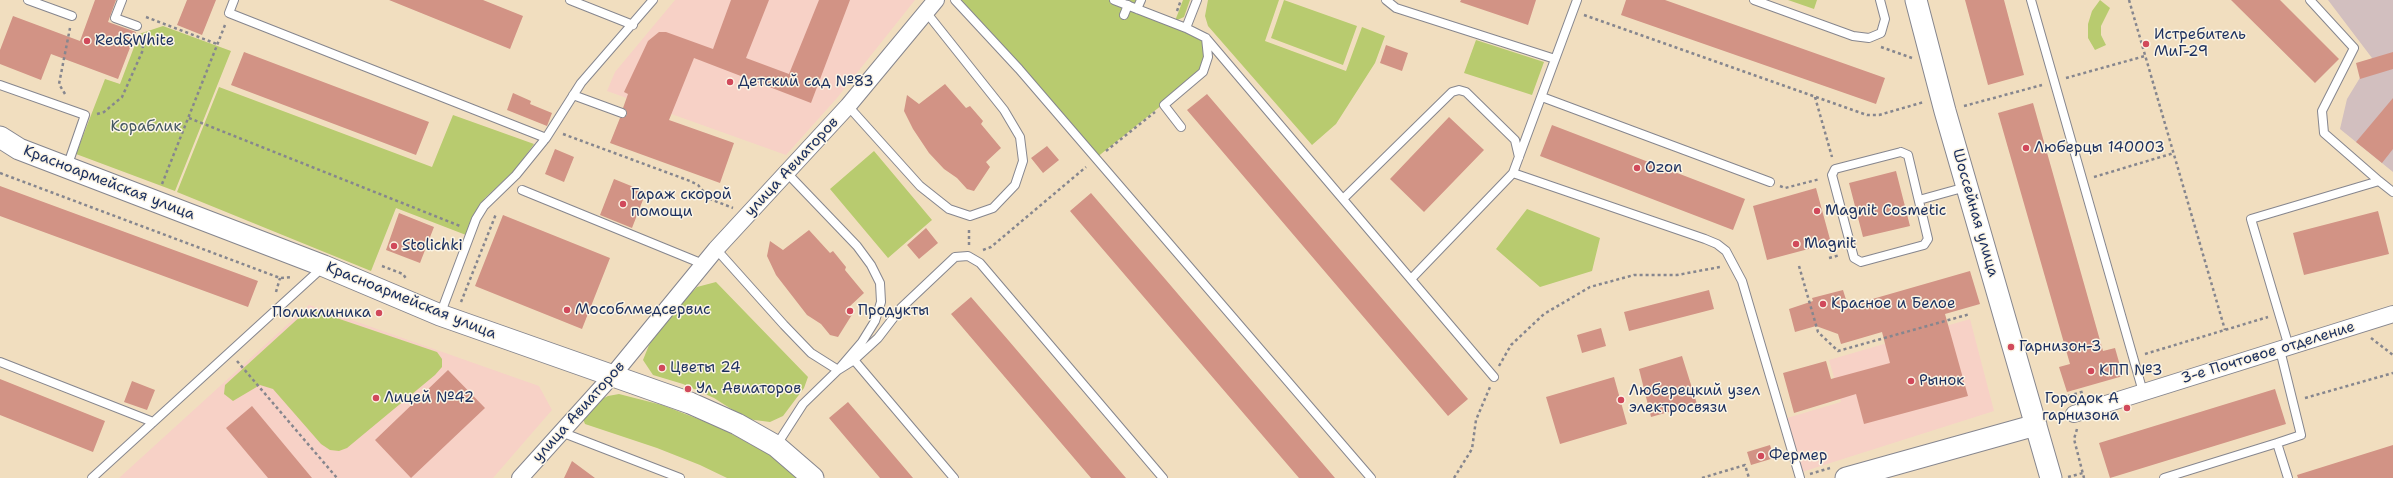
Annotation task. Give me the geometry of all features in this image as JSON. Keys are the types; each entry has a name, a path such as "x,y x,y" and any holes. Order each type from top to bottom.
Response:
{"street":[{"name":"Шоссейная улица","path":"1916,0 1945,111 2051,478"},
{"name":"улица Авиаторов","path":"520,478 612,376 716,249 848,106 931,6"},
{"name":"Красноармейская улица","path":"0,137 19,149 324,266 440,316 690,403 737,424 776,446 813,478"},
{"name":"3-е Почтовое отделение","path":"2077,414 2393,314"},
{"path":"1846,478 2036,425"}],"lane":[{"path":"28,0 72,16"},
{"path":"234,0 229,13 546,138"},
{"path":"570,0 633,25"},
{"path":"440,316 472,230 484,206 516,175 546,138 581,83 633,25 653,0"},
{"path":"955,0 1019,69 1371,478"},
{"path":"1114,0 1186,28 1206,38 1412,278 1494,377"},
{"path":"1137,9 1141,0"},
{"path":"1186,28 1197,0"},
{"path":"1386,0 1396,8 1555,59"},
{"path":"1412,278 1513,173 1577,0"},
{"path":"1754,0 1853,36 1869,38 1881,33 1885,19 1880,0"},
{"path":"2031,0 2053,82 2143,392"},
{"path":"2310,0 2354,48 2322,111 2324,133 2393,192"},
{"path":"121,4 116,18 137,26"},
{"path":"1124,16 1128,5"},
{"path":"848,106 920,186 949,209 970,216 993,208 1015,185 1023,161 1020,137 1004,110 931,6"},
{"path":"1181,127 1164,105 1203,72 1208,57 1206,38"},
{"path":"0,85 85,115 67,168"},
{"path":"1344,198 1452,92 1459,90 1466,92 1515,140 1519,157"},
{"path":"573,95 622,113"},
{"path":"1542,97 1770,182"},
{"path":"1901,152 1908,155 1928,239 1924,246 1861,262 1854,258 1834,172 1901,152"},
{"path":"776,446 803,404 838,370 862,342 874,321 881,302 880,284 871,265 857,246 787,173"},
{"path":"1513,173 1705,239 1717,244 1726,251 1742,281 1800,478"},
{"path":"2164,478 2300,435 2279,314 2251,219 2379,181"},
{"path":"1919,200 1967,186"},
{"path":"522,190 703,264"},
{"path":"716,249 811,353 838,370"},
{"path":"838,370 854,360 878,338 901,308 955,257 968,256 980,263 1163,478"},
{"path":"92,478 324,266"},
{"path":"854,360 954,478"},
{"path":"0,362 153,422"},
{"path":"561,432 680,478"},
{"path":"2277,443 2288,478"}],"path":[{"path":"2129,0 2225,330"},
{"path":"121,4 217,44"},
{"path":"1573,12 1867,115 1879,115 1925,102"},
{"path":"155,201 229,13"},
{"path":"72,16 59,84 69,100 85,115 104,112 122,97 143,50 142,31 137,26"},
{"path":"1945,111 2146,56"},
{"path":"1770,182 1785,188 1834,172 1815,96"},
{"path":"970,216 968,256 991,247 1096,158 1164,105"},
{"path":"188,118 487,236"},
{"path":"550,130 690,181 698,185 710,199 749,214"},
{"path":"2082,181 2174,153"},
{"path":"1454,478 1472,449 1476,420 1494,377 1511,345 1544,314 1590,287 1634,275 1677,274 1715,269 1733,263"},
{"path":"1799,266 1818,332 1838,351 1970,314"},
{"path":"2133,358 2279,314"},
{"path":"2370,337 2393,355"},
{"path":"230,353 336,478"},
{"path":"2293,401 2393,374"},
{"path":"2074,394 2077,414 2080,419 2074,439 2084,478"},
{"path":"1702,478 1745,465 1749,478"},
{"path":"2065,478 2083,474"}],"shaded area":[{"name":"Детский сад №83","path":"675,0 915,0 837,98 786,155 607,91 615,72"},
{"path":"2328,0 2393,0 2393,172 2340,129 2347,99 2372,58"},
{"name":"Лицей №42","path":"309,305 539,386 552,410 493,478 119,478"},
{"name":"Рынок","path":"1970,319 1994,411 1802,472 1787,418 1841,402 1829,360"}],"green space":[{"path":"955,0 1141,0 1137,9 1206,38 1203,72 1096,158"},
{"path":"1183,0 1190,0 1184,17 1175,21"},
{"path":"1208,0 1279,0 1265,41 1346,71 1362,27 1385,36 1375,63 1336,124 1312,145 1208,26 1205,16"},
{"path":"1284,0 1357,26 1343,65 1271,38"},
{"path":"1788,0 1817,0 1814,9"},
{"path":"2100,0 2110,8 2101,26 2101,35 2106,45 2095,50 2088,38 2088,24 2092,11"},
{"name":"Кораблик","path":"163,26 231,51 175,191 76,154 105,79 120,84 139,34"},
{"path":"1476,40 1544,62 1532,95 1464,73"},
{"path":"219,87 432,167 453,115 534,144 516,169 485,198 475,213 466,235 396,208 371,271 177,192"},
{"path":"874,151 932,220 888,258 830,189"},
{"path":"1527,209 1600,238 1592,271 1540,287 1496,249"},
{"path":"716,282 808,377 804,388 783,416 770,422 747,419 714,398 683,384 653,375 643,360 649,345 667,318 697,287"},
{"path":"313,310 437,352 442,359 442,367 435,375 347,448 339,451 330,450 321,444 273,389 260,385 233,401 224,394 225,385 303,314"},
{"path":"619,394 662,405 719,427 770,455 797,478 727,478 700,465 657,448 585,424 583,419 598,401 608,396"}],"building":[{"path":"95,0 116,0 108,22 136,32 118,79 51,54 41,80 0,64 0,50 13,16 80,41"},
{"path":"187,0 216,0 202,35 177,25"},
{"path":"389,0 483,0 523,16 510,49"},
{"path":"731,0 769,0 746,58 789,74 819,0 850,0 811,103 694,58 669,120 734,143 720,183 610,143 620,118 627,115 626,110 623,108 628,94 624,92 648,41 659,32 666,32 713,49"},
{"path":"1461,0 1536,0 1528,25 1460,2"},
{"path":"1626,0 1665,0 1885,78 1876,104 1621,15"},
{"path":"1965,0 2004,0 2024,75 1988,85"},
{"path":"2231,0 2280,0 2339,59 2315,83"},
{"path":"1386,45 1408,53 1402,71 1380,63"},
{"path":"244,52 429,122 416,155 231,85"},
{"path":"2393,52 2393,69 2360,79 2356,63"},
{"path":"945,84 966,108 970,106 983,121 981,124 1001,148 986,162 990,167 974,191 967,189 957,178 944,169 929,153 913,129 904,111 907,95 919,104"},
{"path":"513,93 531,101 530,104 552,113 547,126 507,110"},
{"path":"1207,94 1468,399 1448,416 1187,110"},
{"path":"2393,98 2393,149 2382,163 2356,142"},
{"path":"2033,103 2103,351 2115,348 2123,376 2067,392 2059,367 2070,364 1998,113"},
{"path":"1449,117 1484,150 1424,212 1390,179"},
{"path":"1552,125 1745,199 1733,230 1540,156"},
{"path":"1047,146 1059,160 1043,173 1031,158"},
{"path":"555,149 574,157 564,182 545,174"},
{"path":"1896,171 1910,226 1863,237 1849,183"},
{"name":"Гараж скорой помощи","path":"614,179 646,192 632,228 600,215"},
{"path":"0,186 258,281 248,307 0,216"},
{"path":"1816,188 1831,243 1767,260 1753,206"},
{"path":"1091,193 1335,478 1299,478 1070,211"},
{"path":"2378,211 2389,254 2304,275 2293,233"},
{"path":"399,213 434,227 420,263 386,250"},
{"path":"503,215 610,258 582,329 475,286"},
{"path":"926,228 938,243 919,259 907,245"},
{"path":"809,230 830,253 833,251 846,267 845,270 864,293 849,307 853,313 838,337 830,335 821,324 807,315 776,275 767,256 770,241 783,250"},
{"path":"1970,271 1980,304 1945,314 1968,396 1864,424 1856,394 1794,413 1783,373 1826,361 1831,379 1890,363 1882,332 1841,344 1838,334 1816,326 1795,332 1789,309 1813,301 1812,298 1843,290 1848,306"},
{"path":"1709,290 1714,309 1629,331 1624,312"},
{"path":"971,297 1126,478 1091,478 951,314"},
{"path":"1601,328 1606,346 1582,353 1577,335"},
{"path":"1682,356 1697,404 1651,417 1639,369"},
{"path":"448,370 485,408 411,478 375,440"},
{"path":"1614,377 1627,424 1560,444 1546,397"},
{"path":"0,379 105,421 93,452 0,415"},
{"path":"132,381 155,390 147,410 124,402"},
{"path":"2275,389 2286,424 2110,478 2099,443"},
{"path":"848,402 913,478 880,478 829,418"},
{"path":"252,406 312,478 268,478 226,428"},
{"path":"1770,445 1774,458 1751,465 1747,452"},
{"path":"2393,445 2393,478 2298,478 2297,475"},
{"path":"572,461 595,478 564,478"}],"place":[{"name":"Red&White","path":"87,41"},
{"name":"Истребитель МиГ-29","path":"2146,44"},
{"name":"Детский сад №83","path":"730,82"},
{"name":"Люберцы 140003","path":"2026,148"},
{"name":"Ozon","path":"1637,168"},
{"name":"Гараж скорой помощи","path":"623,204"},
{"name":"Magnit Cosmetic","path":"1817,211"},
{"name":"Magnit","path":"1796,244"},
{"name":"Stolichki","path":"394,246"},
{"name":"Красное и Белое","path":"1823,304"},
{"name":"Мособлмедсервис","path":"567,310"},
{"name":"Продукты","path":"850,311"},
{"name":"Поликлиника","path":"379,313"},
{"name":"Гарнизон-3","path":"2011,347"},
{"name":"Цветы 24","path":"662,368"},
{"name":"КПП №3","path":"2091,371"},
{"name":"Рынок","path":"1911,381"},
{"name":"Ул. Авиаторов","path":"688,389"},
{"name":"Лицей №42","path":"376,398"},
{"name":"Люберецкий узел электросвязи","path":"1621,400"},
{"name":"Городок А гарнизона","path":"2127,408"},
{"name":"Фермер","path":"1761,456"}]}
